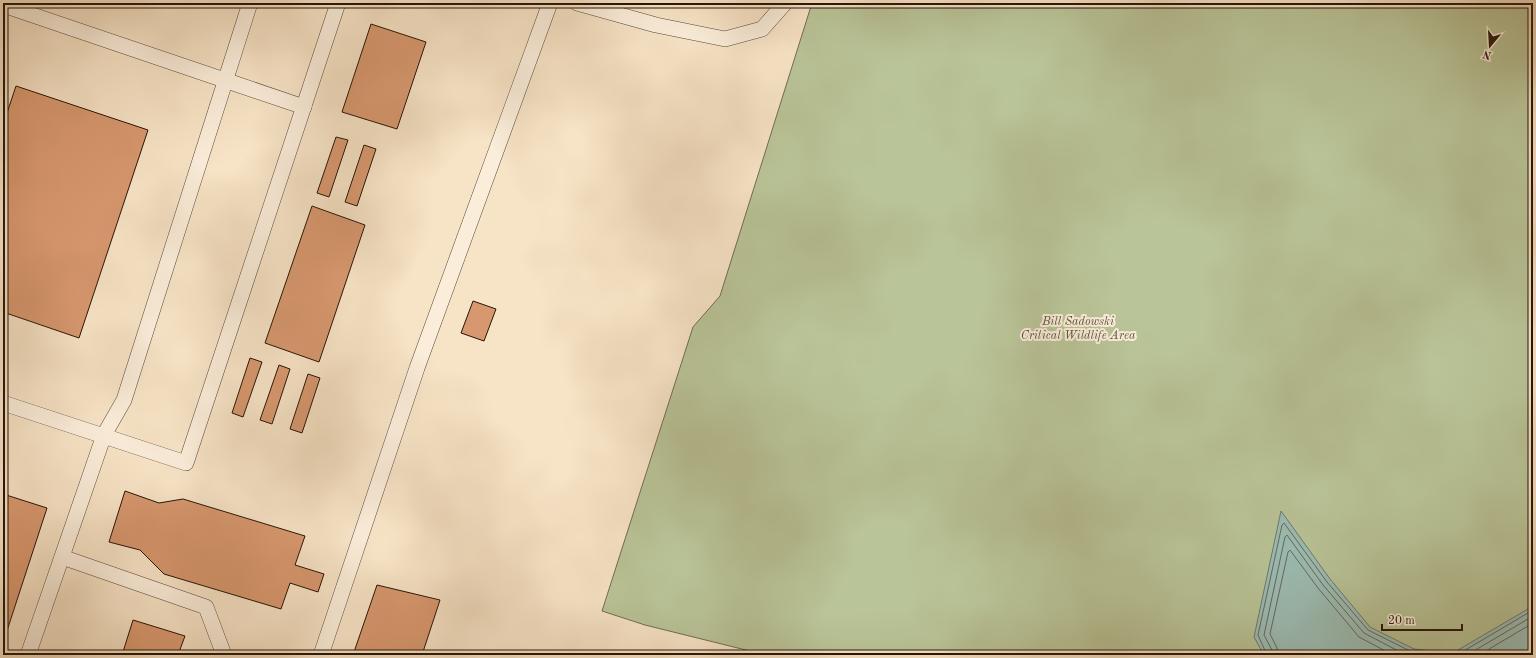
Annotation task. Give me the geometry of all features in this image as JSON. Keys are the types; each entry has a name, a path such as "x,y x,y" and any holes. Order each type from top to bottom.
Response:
{"lane":[{"path":"28,655 104,435 124,400 250,3"},
{"path":"3,403 186,463 338,3"},
{"path":"322,655 417,368 550,3"},
{"path":"577,3 656,25 724,40 762,29 785,3"},
{"path":"3,5 304,107"},
{"path":"62,557 206,607 224,655"}],"green space":[{"name":"Bill Sadowski Critical Wildlife Area","path":"812,3 1533,3 1533,655 766,655 645,625 602,611 693,327 720,296"}],"water":[{"path":"1281,511 1330,579 1370,627 1414,649 1453,653 1533,606 1533,655 1264,655 1254,637"}],"building":[{"path":"371,24 426,42 397,129 342,112"},
{"path":"16,86 148,130 79,338 3,312 3,125"},
{"path":"336,137 348,140 329,197 317,193"},
{"path":"364,145 376,149 357,206 345,202"},
{"path":"312,206 365,225 319,362 265,343"},
{"path":"473,301 496,309 484,341 461,333"},
{"path":"250,358 262,362 243,417 232,413"},
{"path":"279,365 290,369 272,424 260,420"},
{"path":"308,374 320,378 302,433 290,429"},
{"path":"125,491 159,503 183,499 305,536 295,565 324,574 318,592 290,583 281,609 164,574 140,550 109,542"},
{"path":"3,494 47,508 3,643"},
{"path":"377,585 440,600 422,655 353,655"},
{"path":"133,620 185,636 178,655 122,655"}]}
